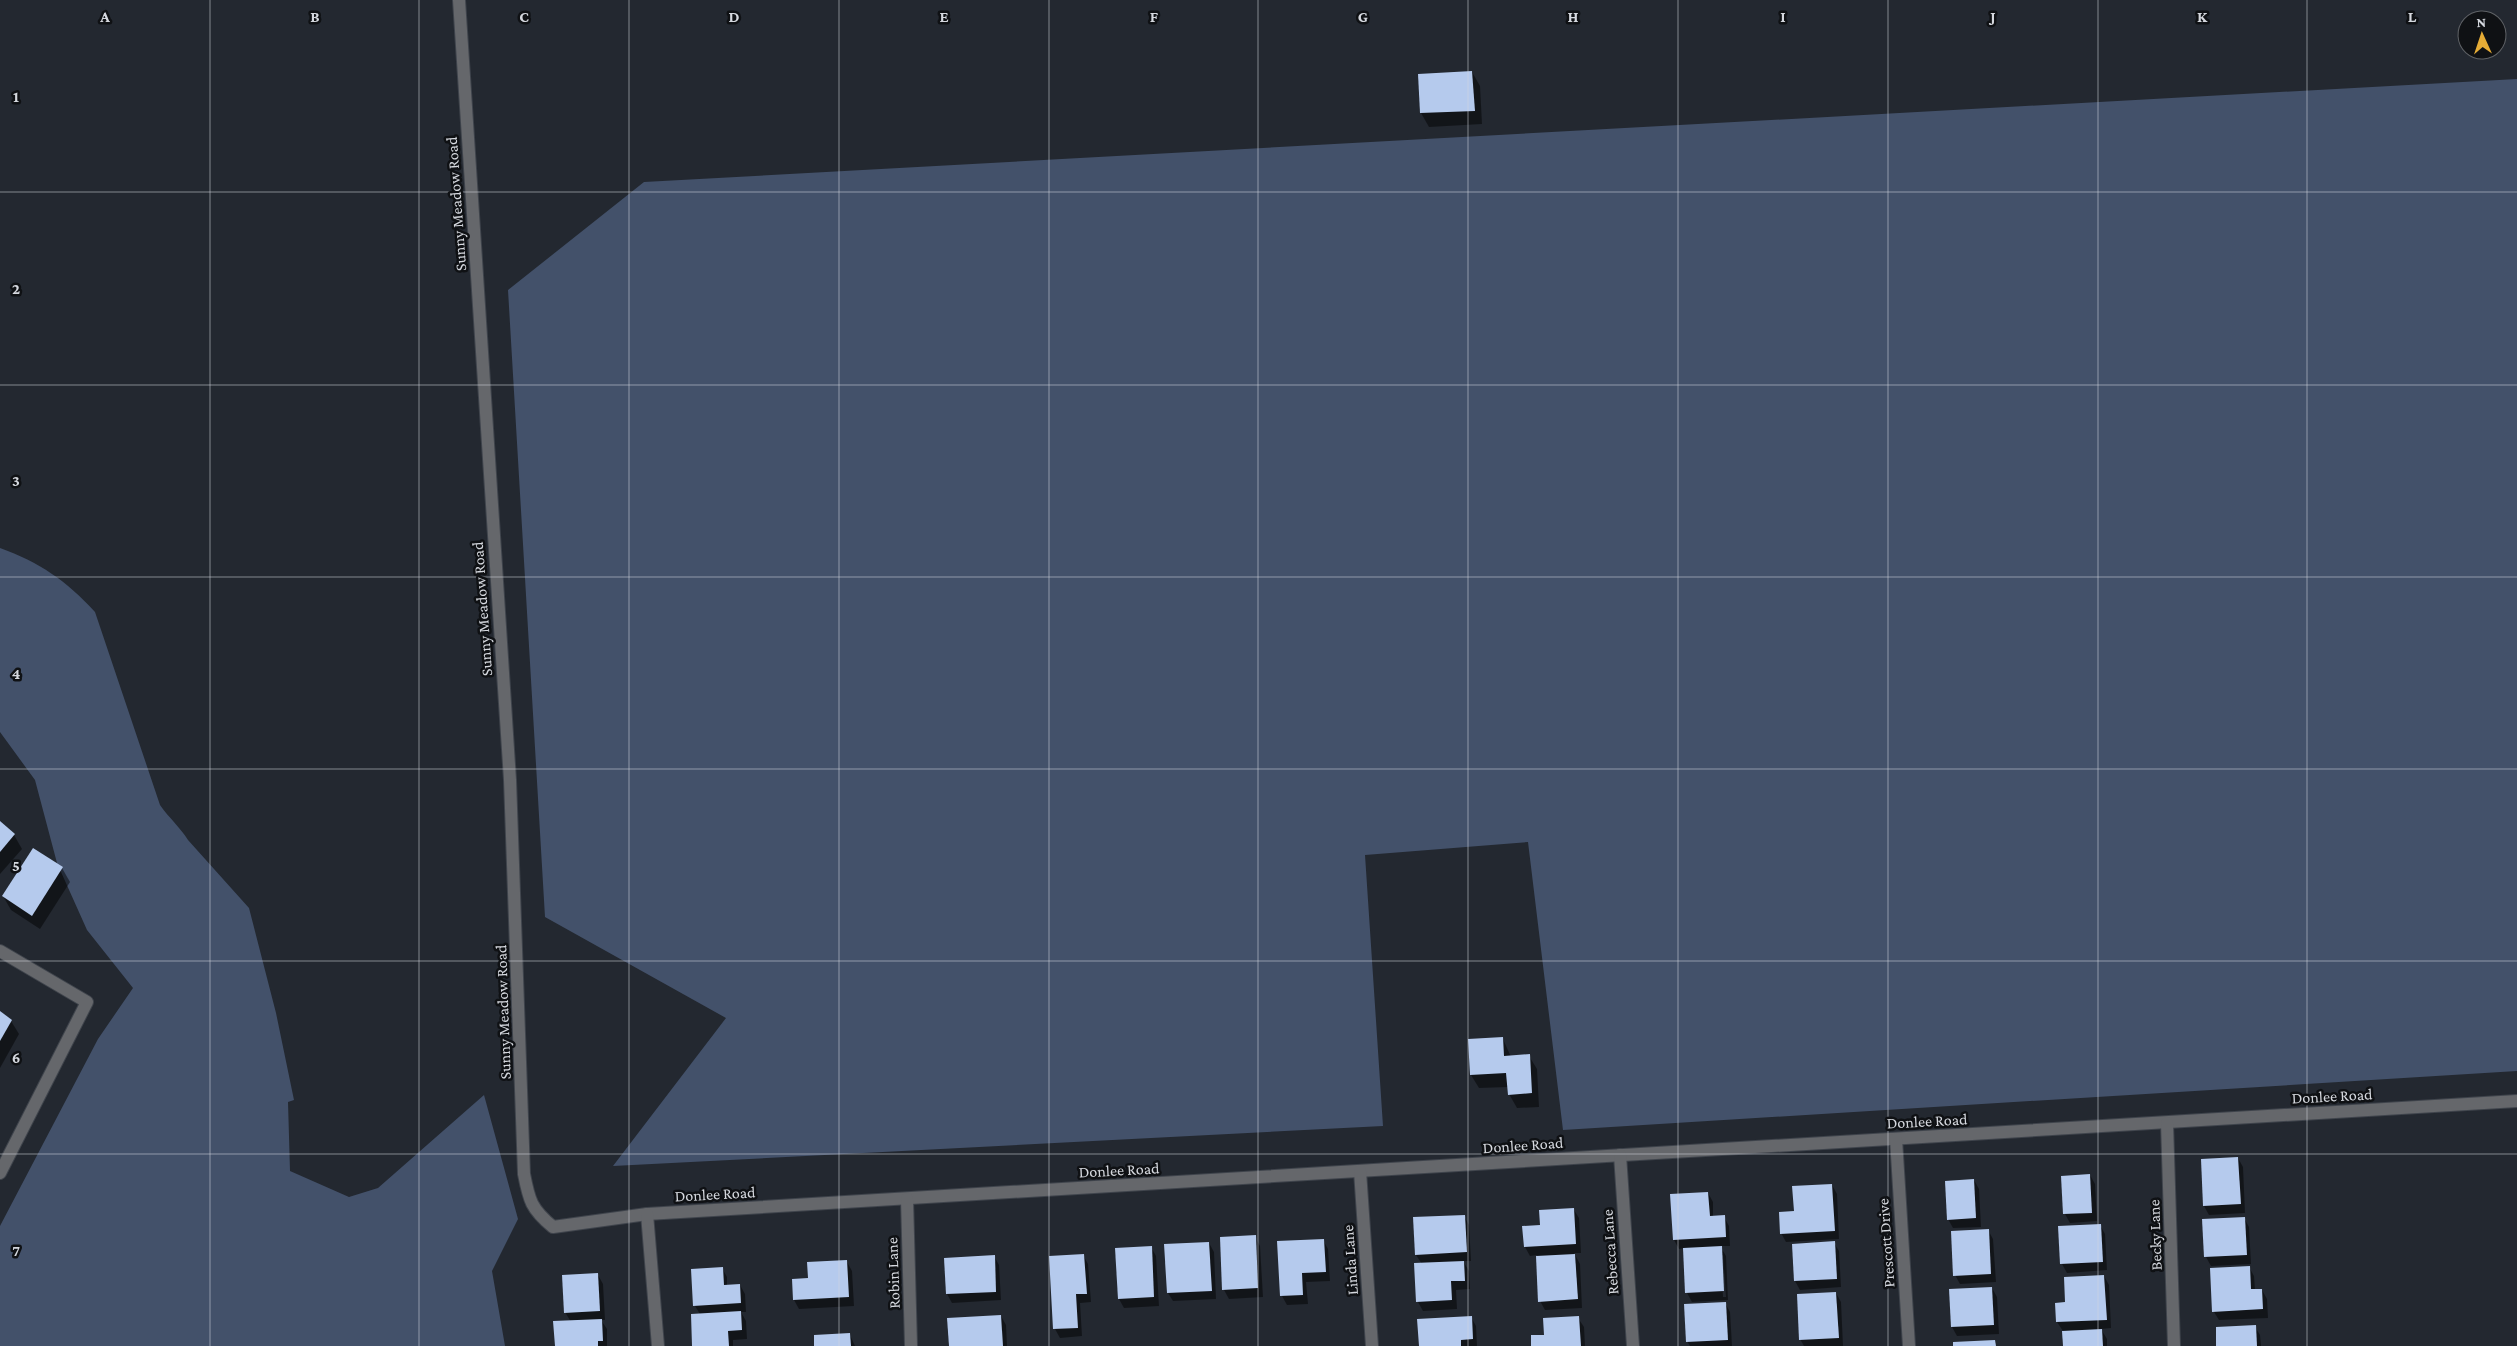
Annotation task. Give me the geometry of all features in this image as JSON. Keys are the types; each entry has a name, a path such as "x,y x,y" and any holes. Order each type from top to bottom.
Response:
{"street":[{"name":"Sunny Meadow Road","path":"460,0 510,780 524,1174 528,1194 537,1213"},
{"path":"0,951 87,1002 0,1173"},
{"name":"Donlee Road","path":"537,1213 553,1226 647,1214 2517,1102"},
{"name":"Becky Lane","path":"2167,1123 2174,1346"},
{"name":"Prescott Drive","path":"1896,1139 1909,1346"},
{"name":"Rebecca Lane","path":"1620,1155 1633,1346"},
{"name":"Linda Lane","path":"1360,1171 1372,1346"},
{"name":"Robin Lane","path":"907,1198 911,1346"},
{"path":"647,1214 658,1346"}],"shaded area":[{"path":"2517,79 2517,1071 1563,1130 1528,842 1365,855 1383,1126 613,1166 726,1018 545,917 508,290 644,182"},
{"path":"0,548 40,566 52,574 74,591 95,612 160,805 188,840 249,908 276,1013 294,1100 288,1102 290,1171 349,1197 378,1188 484,1095 518,1219 492,1271 505,1346 0,1346 0,1226 98,1039 133,988 87,930 57,863 35,780 0,732"}],"building":[{"path":"1472,71 1475,111 1420,113 1418,74"},
{"path":"0,821 15,834 0,852"},
{"path":"33,848 63,867 32,916 2,896"},
{"path":"0,1011 12,1020 0,1041"},
{"path":"1503,1037 1504,1056 1530,1054 1532,1093 1508,1095 1506,1073 1470,1075 1468,1039"},
{"path":"2238,1157 2241,1204 2203,1206 2201,1159"},
{"path":"2090,1174 2092,1213 2063,1214 2061,1176"},
{"path":"1974,1179 1976,1218 1947,1220 1945,1181"},
{"path":"1832,1184 1835,1231 1780,1234 1779,1212 1794,1211 1792,1186"},
{"path":"1708,1192 1710,1216 1725,1215 1726,1237 1673,1240 1670,1194"},
{"path":"1574,1208 1576,1244 1524,1247 1522,1226 1540,1225 1539,1210"},
{"path":"1465,1215 1467,1252 1415,1255 1413,1217"},
{"path":"2245,1217 2247,1255 2204,1257 2202,1219"},
{"path":"2101,1224 2103,1262 2060,1264 2058,1226"},
{"path":"1989,1229 1991,1274 1953,1276 1951,1231"},
{"path":"1256,1235 1258,1288 1222,1290 1220,1237"},
{"path":"1324,1239 1326,1272 1302,1273 1303,1295 1280,1296 1277,1241"},
{"path":"1835,1241 1837,1279 1794,1281 1792,1244"},
{"path":"1209,1242 1212,1291 1167,1293 1164,1244"},
{"path":"1152,1246 1154,1297 1118,1299 1115,1248"},
{"path":"1722,1246 1724,1291 1685,1293 1683,1248"},
{"path":"1084,1254 1087,1294 1076,1294 1078,1328 1053,1329 1049,1256"},
{"path":"1575,1254 1578,1299 1538,1302 1536,1256"},
{"path":"995,1255 996,1292 946,1294 944,1258"},
{"path":"847,1260 849,1297 793,1300 792,1279 808,1278 807,1262"},
{"path":"1464,1261 1465,1281 1451,1281 1452,1300 1416,1302 1414,1263"},
{"path":"2250,1266 2251,1289 2262,1289 2263,1309 2212,1312 2210,1268"},
{"path":"723,1267 724,1285 740,1284 741,1303 693,1306 691,1269"},
{"path":"598,1273 600,1311 564,1313 562,1275"},
{"path":"2104,1275 2107,1320 2056,1322 2055,1303 2065,1302 2064,1277"},
{"path":"1992,1287 1994,1325 1951,1327 1949,1289"},
{"path":"1836,1292 1839,1338 1799,1340 1797,1294"},
{"path":"1726,1302 1728,1340 1686,1342 1684,1304"},
{"path":"741,1311 742,1330 728,1331 729,1346 692,1346 691,1314"},
{"path":"1001,1315 1003,1346 949,1346 947,1318"},
{"path":"1472,1316 1473,1339 1461,1340 1461,1346 1419,1346 1417,1319"},
{"path":"1579,1316 1581,1346 1531,1346 1531,1335 1544,1335 1543,1318"},
{"path":"602,1319 603,1341 598,1341 598,1346 555,1346 553,1321"},
{"path":"2256,1325 2257,1346 2216,1346 2216,1327"},
{"path":"2102,1329 2103,1346 2063,1346 2062,1331"},
{"path":"850,1333 851,1346 814,1346 814,1335"},
{"path":"1995,1340 1996,1346 1953,1346 1953,1342"}]}
